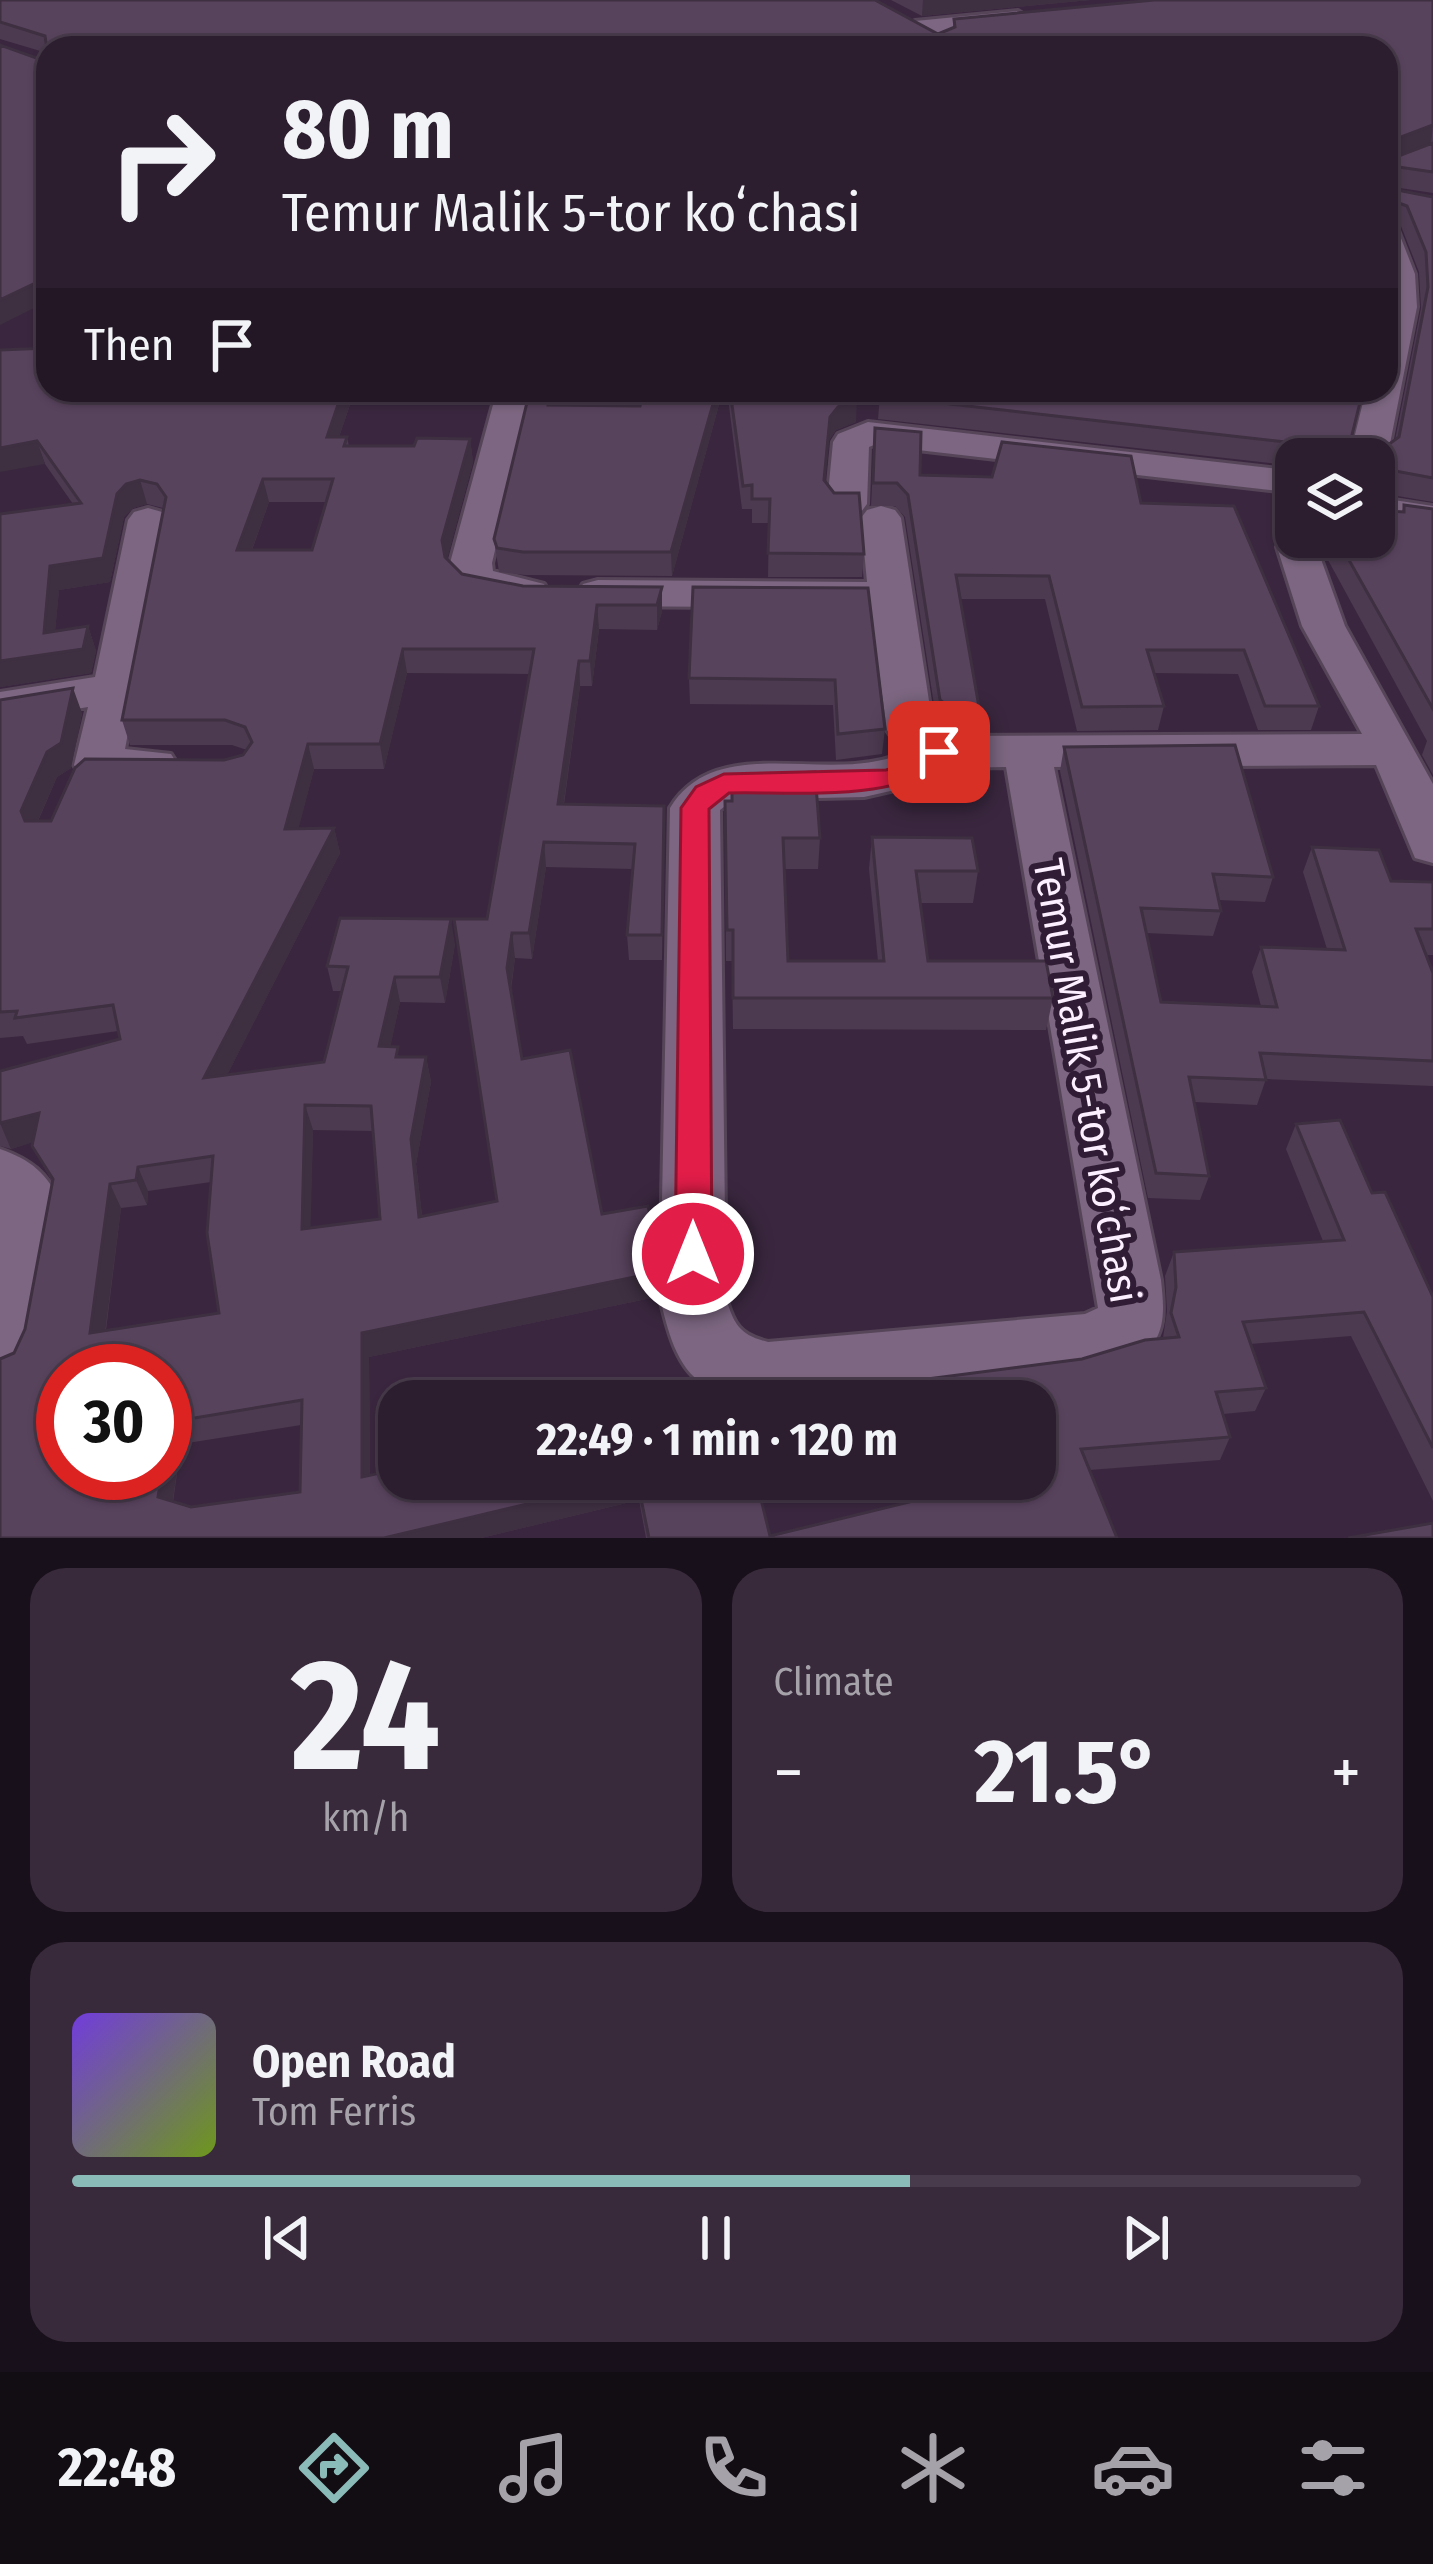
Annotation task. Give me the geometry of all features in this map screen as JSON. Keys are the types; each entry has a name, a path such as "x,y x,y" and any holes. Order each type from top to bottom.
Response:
{"street":[{"path":"891,11 908,17 915,28 931,36"},
{"path":"915,28 1049,15"},
{"path":"1398,262 1402,310 1398,328"},
{"path":"511,402 471,563 472,578 483,586 525,592 890,595"},
{"path":"1373,438 1381,402"},
{"path":"1275,480 868,433 851,442 864,511 890,595 910,730 921,744 939,752 1393,749"},
{"path":"1395,512 1433,518"},
{"path":"148,520 98,766 209,765"},
{"path":"1300,558 1326,631 1393,749 1433,845"},
{"path":"0,707 116,688"},
{"name":"Temur Malik 5-tor koʻchasi","path":"939,752 916,770 887,779 724,784 706,793 695,808 693,1298 705,1346 730,1366 768,1375 1085,1346 1117,1336 1132,1318 1027,752"},
{"path":"0,1176 9,1179 30,1203 0,1352"}],"building":[{"path":"0,0 875,0 938,34 955,27 954,19 1154,0 1433,0 1433,125 1398,138 1398,36 45,36 0,22"},
{"path":"0,45 36,58 36,283 0,300"},
{"path":"1433,143 1433,172 1398,167 1398,156"},
{"path":"1398,190 1433,197 1433,478 1395,471 1395,440 1428,287 1426,252 1407,206 1398,203"},
{"path":"36,348 36,402 339,402 327,437 347,437 344,446 414,446 417,438 470,439 442,540 445,557 462,574 523,586 662,587 657,605 597,605 590,661 579,661 558,804 664,806 662,935 627,935 635,844 544,842 529,933 512,933 507,968 522,1059 570,1050 602,1214 648,1206 655,1237 654,1273 362,1333 362,1477 378,1474 378,1500 544,1500 384,1538 0,1538 0,1359 14,1353 25,1329 53,1179 32,1146 39,1113 0,1123 0,1071 120,1039 113,1005 15,1018 17,1011 0,1012 0,700 73,688 61,743 47,752 21,811 25,821 51,821 75,768 85,759 224,760 243,755 252,742 245,727 225,720 122,720 166,497 157,484 140,480 126,484 117,494 103,558 50,566 44,633 88,626 83,649 0,661 0,514 81,503 37,441 0,448 0,350","holes":["263,479 333,479 312,550 237,550","403,649 534,649 487,919 454,919 497,1201 419,1217 411,1139 426,1057 396,1057 398,1047 379,1046 395,977 440,977 451,919 340,918 327,966 348,967 324,1062 204,1078 334,828 285,829 308,744 380,744","305,1105 371,1106 380,1219 302,1229","213,1156 207,1233 219,1313 90,1333 110,1184 136,1180 138,1167"]},
{"path":"527,402 640,406 641,402 714,402 671,552 523,552 497,548 494,539"},
{"path":"732,402 852,402 838,407 830,417 824,480 834,493 859,493 864,554 768,553 770,499 752,499 752,485 743,486"},
{"path":"933,402 1360,402 1354,438 1275,441"},
{"path":"875,428 921,432 920,475 992,477 1002,442 1131,456 1141,503 1234,506 1319,706 1265,706 1244,650 1147,650 1164,706 1082,707 1049,576 956,575 979,707 949,707 940,700 908,495 897,483 873,483"},
{"path":"1404,505 1433,509 1433,709 1348,558 1395,558 1395,511 1404,512"},
{"path":"693,587 868,588 885,729 838,734 835,680 689,678"},
{"path":"1235,745 1273,877 1213,874 1221,911 1141,908 1161,1002 1277,1007 1261,947 1345,950 1312,847 1379,850 1391,881 1433,882 1433,929 1416,929 1433,973 1433,1061 1260,1053 1266,1080 1189,1077 1209,1176 1156,1173 1064,747"},
{"path":"815,772 820,838 783,838 788,961 884,961 872,837 972,838 978,871 916,871 928,961 1046,961 1053,998 733,998 725,801 732,801 732,776"},
{"path":"1340,1120 1372,1193 1385,1192 1433,1297 1433,1448 1364,1312 1243,1322 1266,1388 1216,1392 1230,1437 1081,1449 1117,1538 649,1538 641,1500 761,1500 770,1536 917,1500 1056,1500 1056,1380 919,1380 1082,1359 1145,1340 1179,1337 1171,1313 1176,1287 1174,1252 1344,1240 1296,1124"},
{"path":"1433,1523 1433,1538 1348,1538"}],"route":[{"path":"693,1254 695,808 706,793 724,784 887,779 916,770 939,752"}]}
